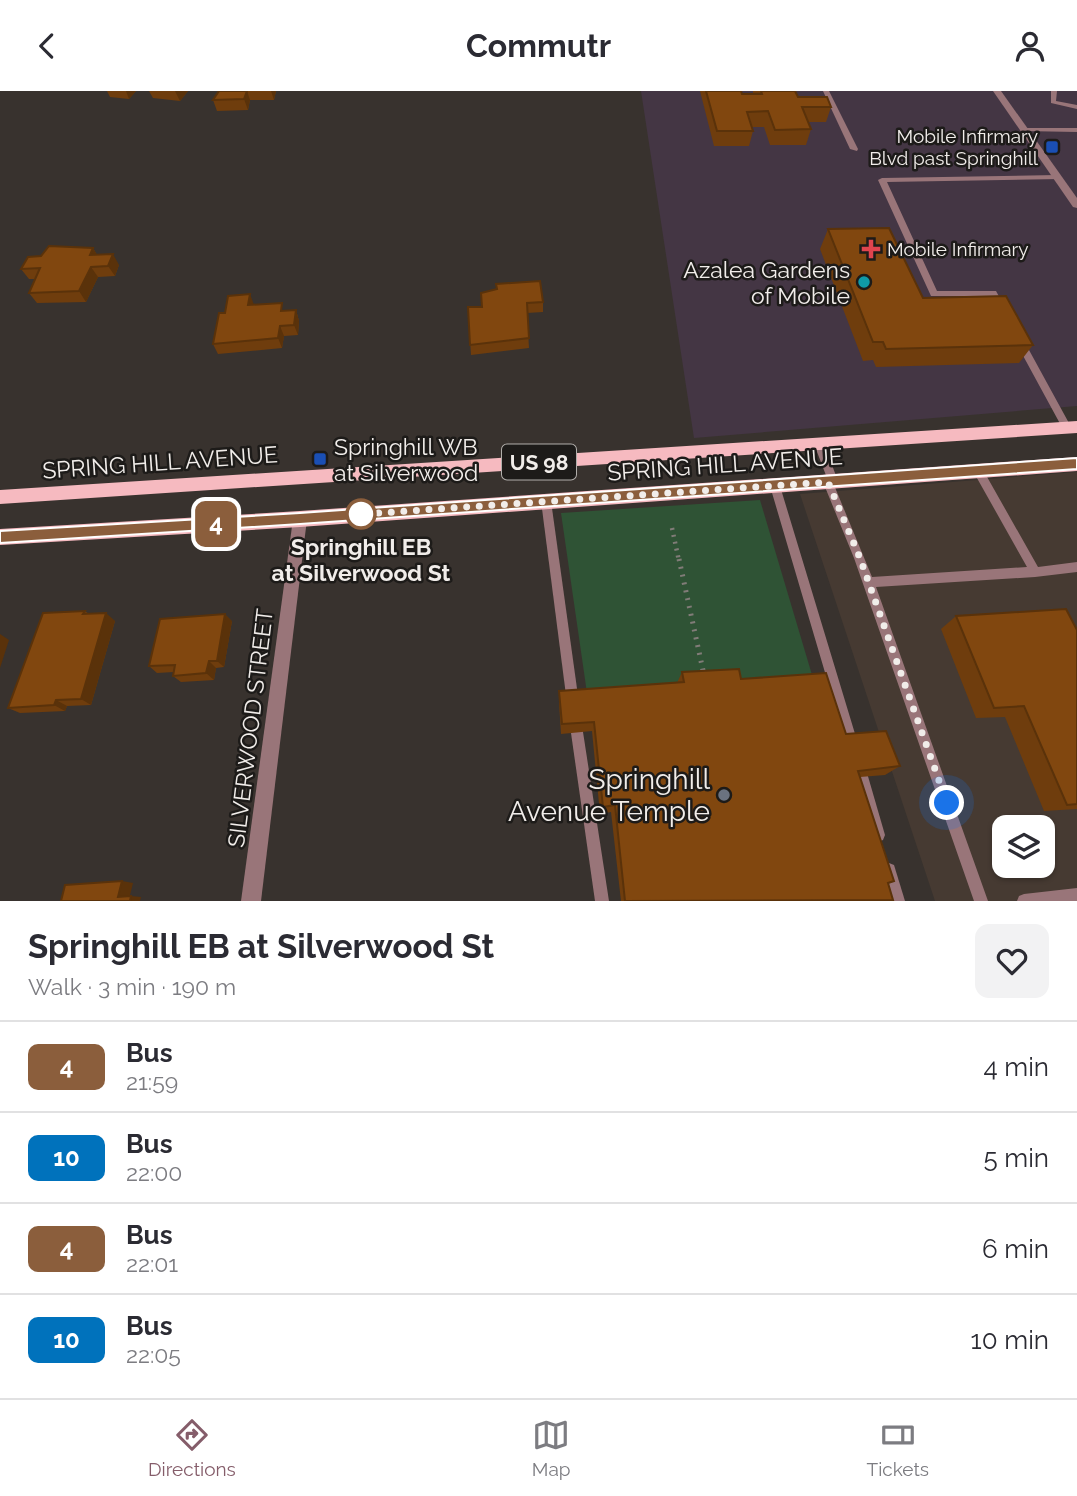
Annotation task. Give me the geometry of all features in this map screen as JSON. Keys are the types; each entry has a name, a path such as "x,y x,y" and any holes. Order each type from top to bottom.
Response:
{"main road":[{"name":"SPRING HILL AVENUE","path":"0,497 1072,427"},
{"name":"SPRING HILL AVENUE","path":"0,537 1074,466"}],"street":[{"path":"997,91 1077,205"},
{"name":"SILVERWOOD STREET","path":"251,901 300,519"}],"lane":[{"path":"826,91 854,149"},
{"path":"1054,91 1052,102 1077,107"},
{"path":"1025,130 1077,130"},
{"path":"1005,315 993,293 934,294 882,180 1057,177"},
{"path":"1017,337 1072,427"},
{"path":"819,444 981,901"},
{"path":"978,471 1035,572"},
{"path":"775,485 882,848"},
{"path":"546,501 602,901"},
{"path":"868,582 1077,567"},
{"path":"886,862 898,901"},
{"path":"1024,901 1077,895"}],"path":[{"path":"672,528 705,682"}],"shaded area":[{"name":"Mobile Infirmary","path":"641,91 1077,91 1077,406 694,438"},
{"path":"1077,472 1077,901 935,901 800,494"}],"green space":[{"path":"760,500 815,685 588,700 561,513"}],"building":[{"path":"219,91 247,91 244,99 213,100"},
{"path":"706,91 762,94 761,91 795,91 798,97 827,97 831,107 802,107 811,129 775,130 768,111 747,112 753,131 717,131"},
{"name":"Azalea Gardens of Mobile","path":"889,228 923,298 1006,296 1033,345 886,349 883,342 873,342 828,229"},
{"path":"49,246 93,248 90,255 113,254 108,266 91,267 79,291 29,293 40,268 21,269 28,257 41,256"},
{"path":"540,281 543,302 527,303 529,338 470,345 468,307 482,307 481,293 497,289 496,284"},
{"path":"250,294 248,305 282,303 281,311 296,310 294,325 280,326 278,338 213,344 219,313 225,313 228,296"},
{"path":"1066,609 1077,630 1077,804 1067,805 1024,706 994,708 956,616"},
{"path":"85,611 83,614 106,613 81,699 56,700 54,705 8,708 43,613"},
{"path":"225,614 217,661 209,661 206,673 173,676 175,665 149,666 160,619"},
{"name":"Springhill Avenue Temple","path":"739,669 741,679 826,673 846,734 886,731 900,766 858,771 894,881 888,883 893,900 625,901 615,805 603,807 594,722 562,724 559,691 684,682 682,672"},
{"path":"122,881 118,897 131,896 130,901 61,901 65,885"}],"bus line":[{"name":"4","path":"0,537 300,519 1077,464"}],"place":[{"name":"Mobile Infirmary Blvd past Springhill","path":"1052,147"},
{"name":"Mobile Infirmary","path":"871,249"},
{"name":"Azalea Gardens of Mobile","path":"864,282"},
{"name":"Springhill WB at Silverwood","path":"320,459"},
{"name":"Springhill EB at Silverwood St","path":"361,514"},
{"name":"Springhill Avenue Temple","path":"724,795"}],"route":[{"path":"361,514 351,515 828,482 860,558 947,803"}]}
